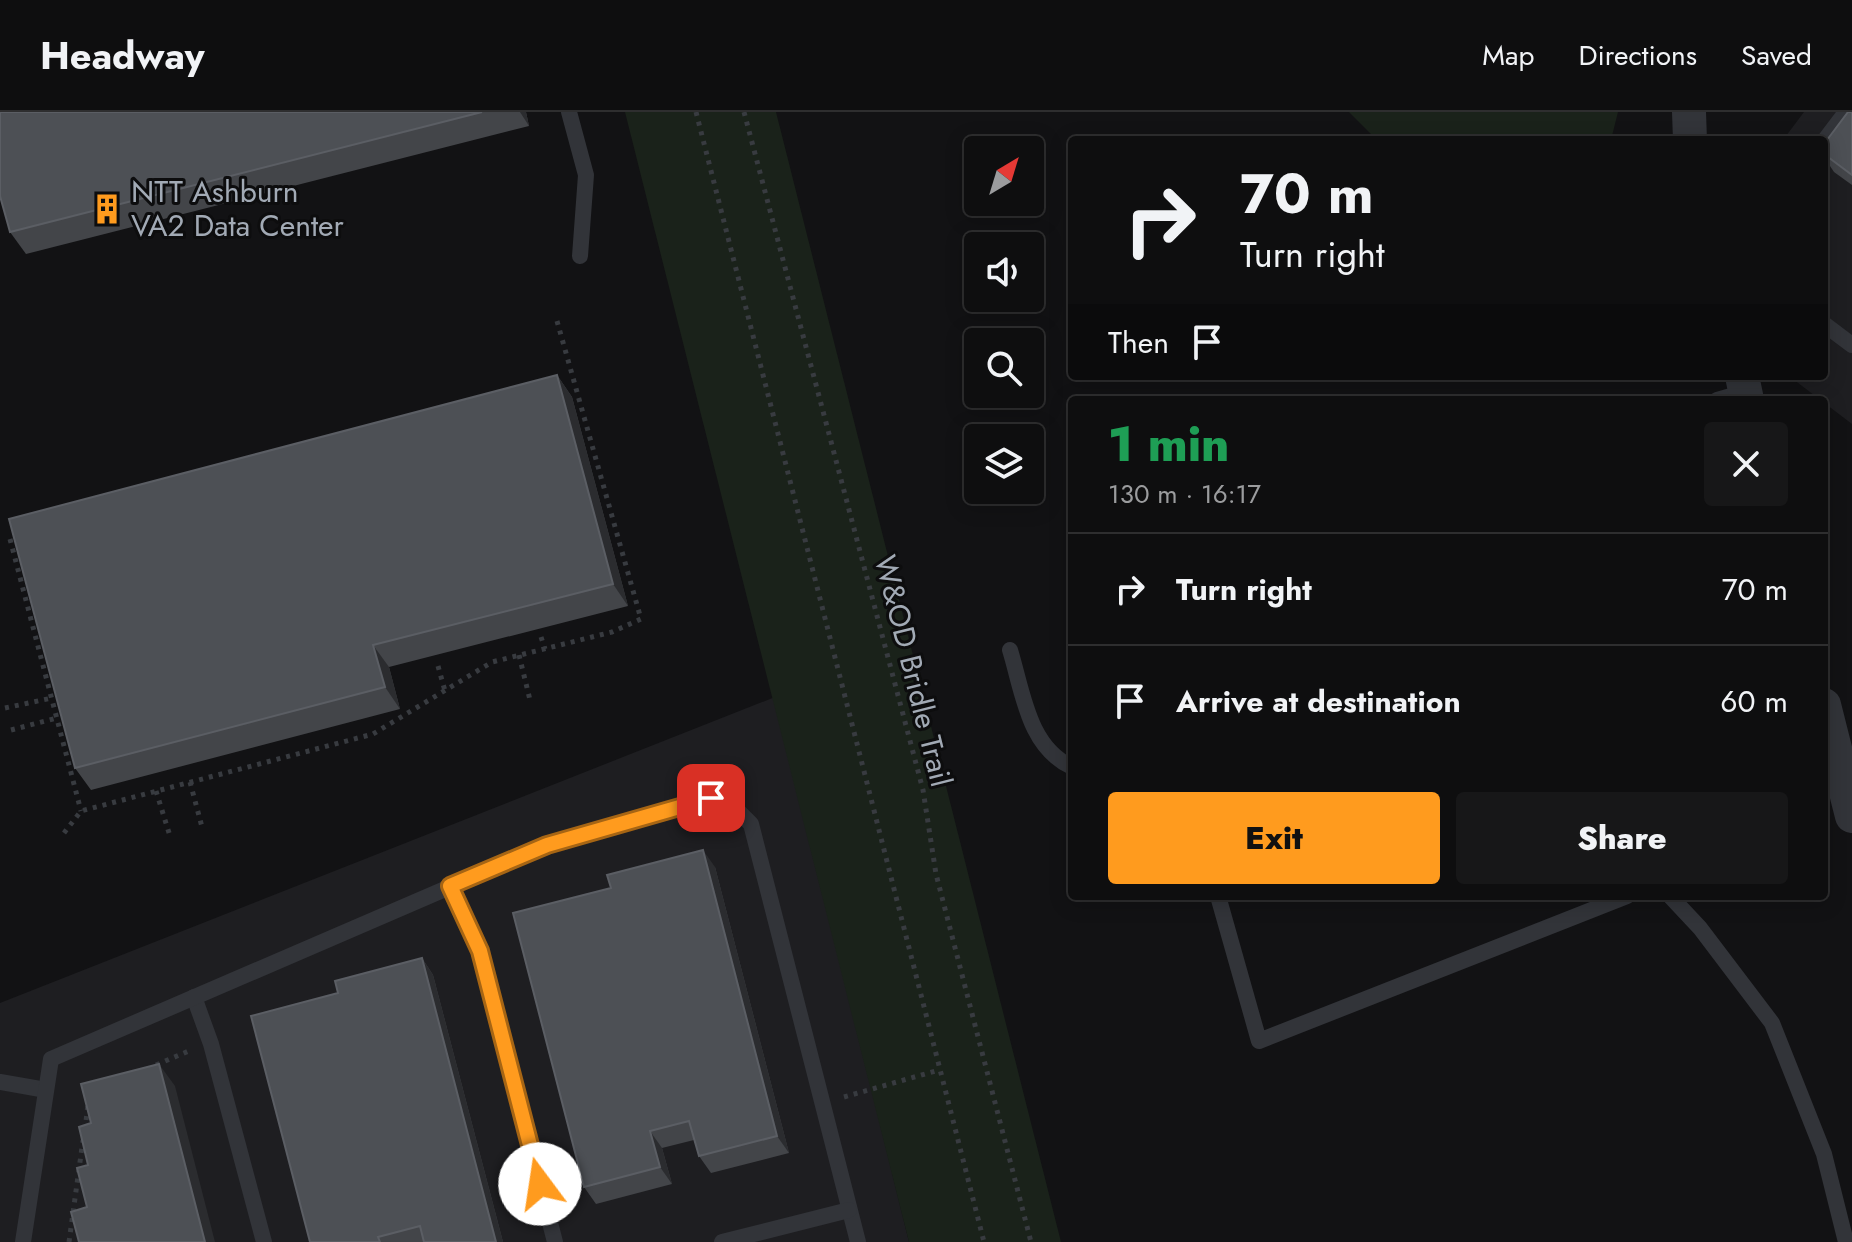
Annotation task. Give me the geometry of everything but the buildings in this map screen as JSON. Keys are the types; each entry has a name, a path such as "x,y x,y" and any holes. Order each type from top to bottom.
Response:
{"street":[{"path":"1689,112 1690,136"},
{"path":"1828,717 1847,776 1852,816"}],"lane":[{"path":"569,112 586,175 580,256"},
{"path":"1828,136 1846,112"},
{"path":"1828,327 1852,345"},
{"path":"1010,650 1036,736 1057,760 1068,765"},
{"path":"23,1242 51,1059 547,845 711,798 735,808 751,824 858,1242"},
{"path":"450,886 480,951 555,1242"},
{"path":"1219,900 1259,1041 1617,900"},
{"path":"1674,900 1700,928 1772,1023 1824,1154 1846,1242"},
{"path":"194,997 211,1044 264,1242"},
{"path":"0,1082 46,1090"},
{"path":"722,1242 849,1210"}],"path":[{"path":"696,112 984,1242"},
{"name":"W&OD Bridle Trail","path":"744,112 923,790 936,874 1031,1242"},
{"path":"64,833 81,811 373,734 492,662 612,632 641,619 557,321"},
{"path":"10,539 81,811"},
{"path":"541,637 545,649"},
{"path":"519,655 530,700"},
{"path":"438,666 445,691"},
{"path":"5,708 52,698"},
{"path":"11,730 57,718"},
{"path":"190,782 202,827"},
{"path":"156,791 170,836"},
{"path":"145,1070 196,1048"},
{"path":"822,1103 939,1070"},
{"path":"69,1242 89,1097"}],"shaded area":[{"path":"625,112 776,112 1061,1242 909,1242"},
{"path":"1349,112 1618,112 1612,136 1373,136"},
{"path":"1804,112 1852,112 1852,424 1828,406 1828,396 1815,396 1794,380 1828,380 1828,136 1786,136"},
{"path":"775,697 909,1242 0,1242 0,1003"}],"place":[{"name":"NTT Ashburn VA2 Data Center","path":"107,209"}],"route":[{"path":"540,1184 480,951 450,886 547,845 711,798"}]}
